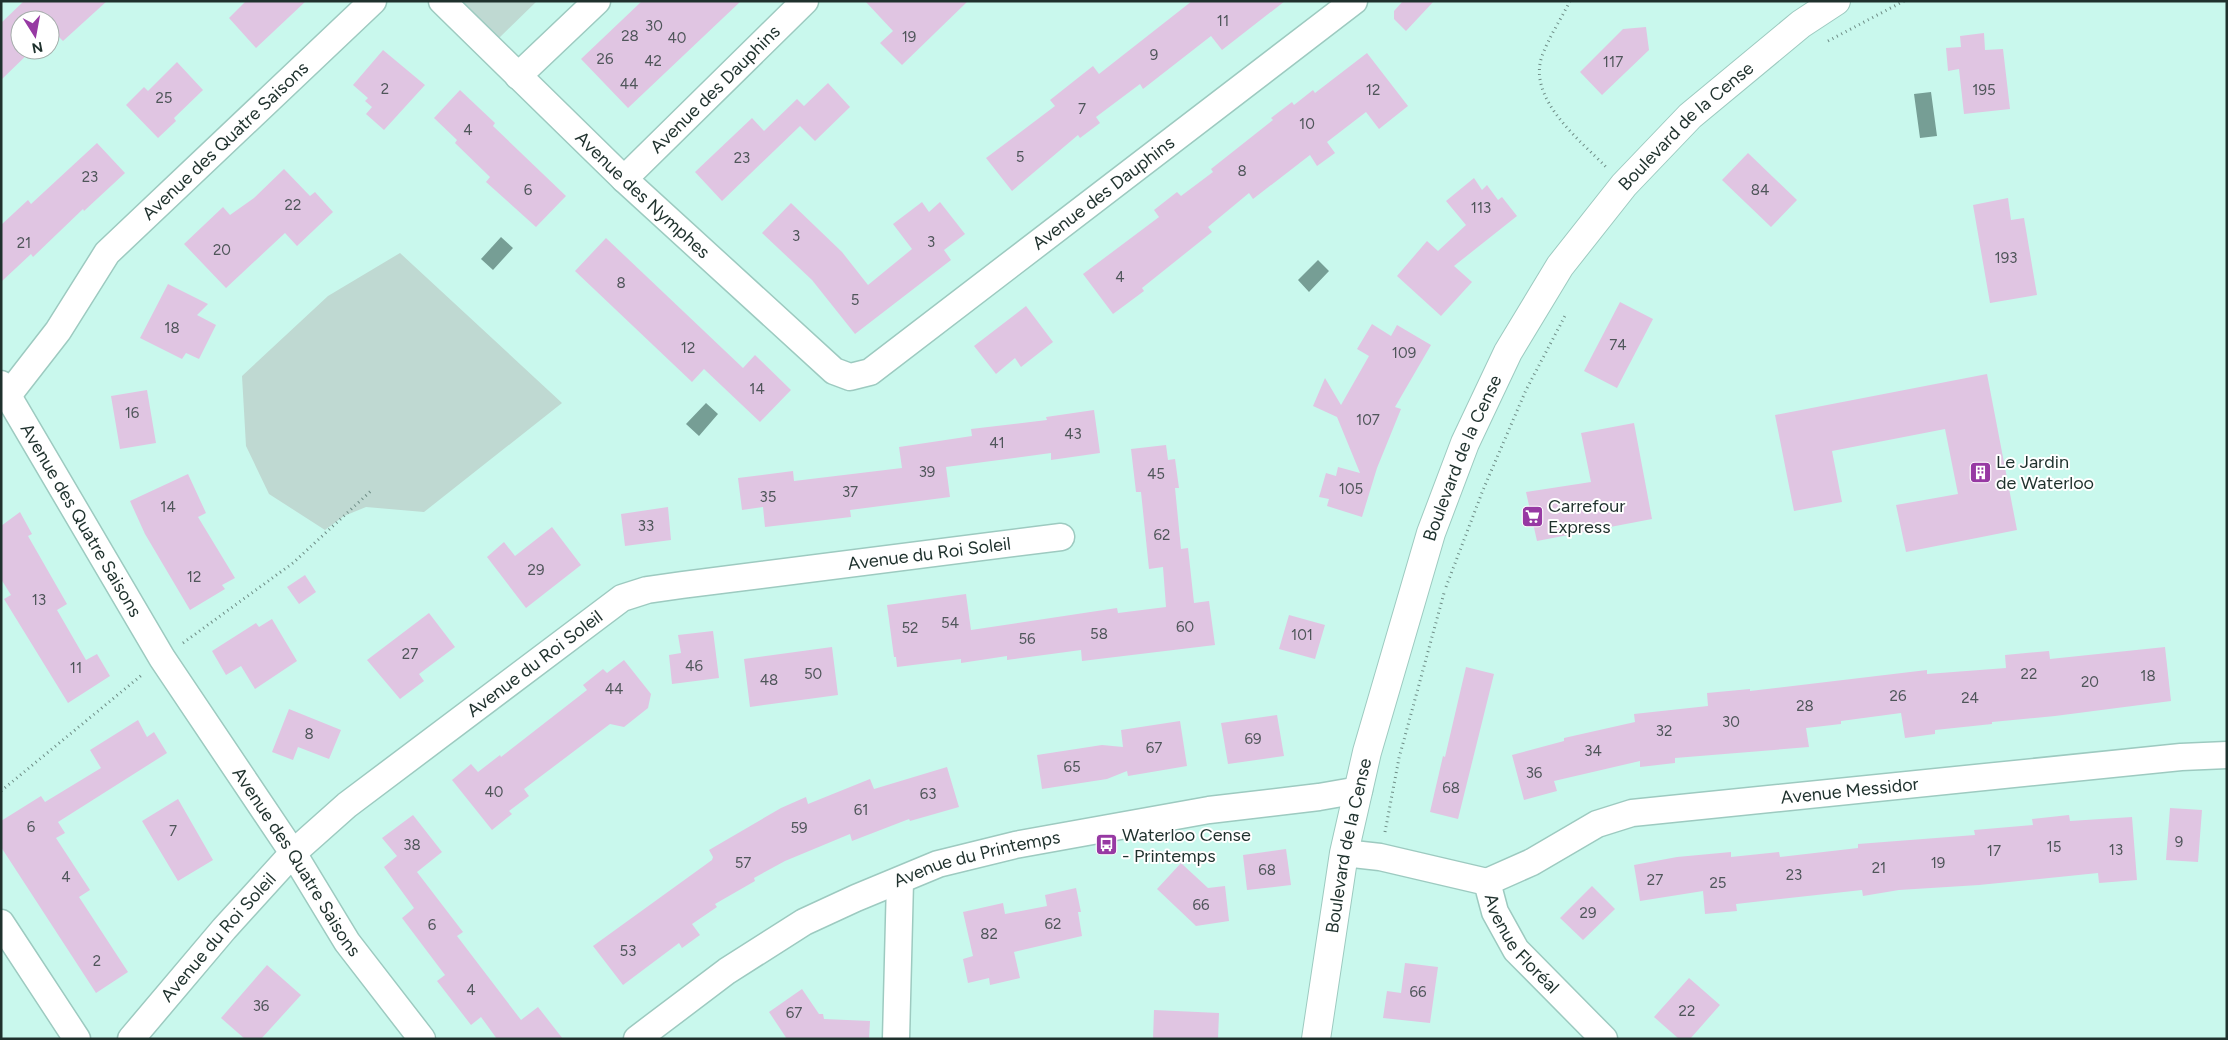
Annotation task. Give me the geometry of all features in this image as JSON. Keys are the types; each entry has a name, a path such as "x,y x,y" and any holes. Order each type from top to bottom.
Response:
{"main road":[{"name":"Boulevard de la Cense","path":"1316,1039 1344,854 1367,752 1431,532 1465,443 1508,352 1560,266 1624,185 1690,116 1801,24 1836,1"}],"street":[{"name":"Avenue des Quatre Saisons","path":"373,1 108,253 58,331 5,389 162,658 293,853 347,942 422,1039"},
{"name":"Avenue des Nymphes","path":"442,1 624,179 834,371 850,377"},
{"path":"518,76 597,1"},
{"name":"Avenue des Dauphins","path":"624,179 805,1"},
{"name":"Avenue des Dauphins","path":"850,377 870,372 1354,1"},
{"name":"Avenue du Roi Soleil","path":"131,1039 224,929 293,853 347,806 622,598 647,590 1060,537"},
{"name":"Avenue Messidor","path":"1487,882 1532,862 1597,824 1632,813 2171,758 2227,754"},
{"name":"Avenue du Printemps","path":"636,1039 727,971 804,922 938,864 1015,845 1209,810 1319,797 1359,790"},
{"name":"Avenue Floréal","path":"1344,854 1380,857 1487,882 1495,912 1516,950 1604,1039"},
{"path":"896,1039 900,881"},
{"path":"1,922 77,1039"}],"path":[{"path":"1570,1 1542,57 1540,73 1542,88 1549,107 1624,185"},
{"path":"1824,44 1904,1"},
{"path":"1380,857 1399,758 1446,586 1483,490 1526,390 1568,310"},
{"path":"1,791 162,658 293,563 373,489"}],"shaded area":[{"path":"458,1 537,1 498,39"},
{"path":"1931,92 1937,136 1920,138 1914,94"},
{"path":"501,237 513,248 493,270 481,259"},
{"path":"400,253 562,403 424,512 366,507 344,516 325,530 269,494 246,446 242,376 328,296"},
{"path":"1318,260 1329,271 1309,292 1298,280"},
{"path":"706,403 718,414 699,436 686,424"}],"building":[{"path":"24,1 107,1 63,41 60,38 60,10 15,10"},
{"path":"246,1 306,1 256,48 229,18"},
{"path":"642,1 741,1 628,108 581,59"},
{"path":"865,1 968,1 902,65 880,43 893,31"},
{"path":"1192,1 1285,1 1222,50 1211,36 1143,89 1140,84 1096,117 1100,123 1080,138 1078,135 1012,191 986,158 1055,106 1050,100 1093,66 1099,74"},
{"path":"1403,1 1434,1 1406,31 1394,19 1394,11"},
{"path":"10,14 10,60 22,60 1,80 1,23"},
{"path":"1646,27 1649,50 1602,95 1580,72 1623,29"},
{"path":"1984,33 1985,50 2003,49 2010,109 1964,114 1959,69 1948,71 1946,48 1961,47 1960,36"},
{"path":"383,50 425,85 384,130 366,114 372,107 365,101 368,98 353,85"},
{"path":"1367,53 1408,106 1379,129 1366,112 1327,142 1335,153 1317,166 1310,155 1253,199 1249,193 1208,227 1212,232 1142,288 1144,291 1113,314 1083,274 1159,217 1154,210 1177,192 1181,196 1213,172 1211,169 1273,120 1271,118 1292,102 1294,105 1313,90 1315,93"},
{"path":"177,62 203,90 174,118 176,121 158,138 126,105 144,87 148,91"},
{"path":"828,83 850,107 815,141 800,126 722,201 695,172 752,118 764,131 797,99 804,106"},
{"path":"460,90 495,123 493,126 566,196 536,227 486,182 490,177 455,143 457,140 434,118"},
{"path":"97,143 125,173 84,211 83,209 33,257 31,254 1,282 1,225 28,200 31,204"},
{"path":"1748,153 1797,200 1771,227 1722,180"},
{"path":"284,169 310,196 315,192 333,212 297,246 285,233 226,288 184,244 223,207 230,215 254,198"},
{"path":"1474,178 1482,190 1487,185 1498,200 1502,197 1517,216 1454,266 1472,282 1441,316 1397,276 1427,241 1438,251 1466,225 1446,201"},
{"path":"2008,198 2011,220 2024,218 2037,295 1990,303 1973,205"},
{"path":"922,202 929,212 940,202 965,234 944,250 951,260 855,334 812,280 762,233 791,203 842,252 868,285 912,249 893,224"},
{"path":"606,238 743,368 755,355 791,390 760,422 704,369 692,382 575,271"},
{"path":"168,284 208,304 197,315 216,325 199,359 186,353 182,359 140,338"},
{"path":"1620,302 1653,319 1617,388 1584,371"},
{"path":"1026,306 1053,342 1021,367 1015,358 996,374 974,346"},
{"path":"1372,324 1391,336 1397,325 1431,345 1395,407 1401,409 1377,468 1362,517 1327,506 1329,499 1319,497 1326,473 1336,476 1338,467 1360,473 1337,417 1313,406 1325,378 1341,405 1369,356 1357,349"},
{"name":"Le Jardin de Waterloo","path":"1987,374 2017,530 1906,552 1896,505 1958,494 1945,429 1832,451 1842,502 1794,511 1775,415"},
{"path":"147,390 156,443 120,449 111,396"},
{"path":"1094,410 1100,453 1051,460 1051,453 946,467 950,497 850,510 851,517 765,527 763,507 742,510 738,478 793,471 794,481 902,468 899,447 972,436 971,429 1047,420 1046,417"},
{"path":"1634,423 1652,519 1537,541 1526,492 1591,482 1581,433"},
{"path":"1166,445 1168,460 1175,459 1179,488 1175,488 1181,549 1188,548 1194,603 1209,601 1215,645 1082,661 1081,650 1007,660 1007,656 961,663 961,659 897,667 887,605 966,594 971,630 1117,608 1118,613 1166,607 1163,567 1149,569 1141,492 1136,492 1131,449"},
{"path":"188,474 206,513 198,517 235,578 222,585 225,589 190,610 145,534 130,501"},
{"path":"668,507 671,540 625,546 621,514"},
{"path":"20,512 32,534 28,536 67,604 57,610 86,660 97,654 110,676 68,703 4,599 11,595 1,579 1,526"},
{"path":"552,527 581,565 526,608 487,557 504,542 515,556"},
{"path":"305,575 316,592 299,604 287,587"},
{"path":"429,613 455,647 419,674 424,681 400,699 367,660"},
{"path":"1289,615 1325,625 1315,659 1279,649"},
{"path":"272,619 297,661 255,689 241,666 226,675 212,651 256,623 259,627"},
{"path":"713,631 719,678 672,684 669,655 681,653 678,635"},
{"path":"832,647 838,695 750,707 744,659"},
{"path":"2165,647 2171,701 1992,722 1992,724 1935,730 1935,734 1905,738 1901,713 1841,721 1841,724 1806,728 1809,747 1675,758 1675,763 1640,767 1640,761 1554,781 1557,791 1524,800 1512,755 1564,741 1564,738 1635,722 1634,714 1708,706 1707,693 1750,689 1750,691 1927,670 1927,674 2006,668 2005,655 2049,651 2050,659"},
{"path":"624,660 651,694 648,708 624,727 610,724 524,789 529,796 509,811 512,814 492,830 452,780 471,764 478,772 500,755 501,757 587,690 583,685 603,669 607,673"},
{"path":"1466,667 1494,674 1458,819 1430,812"},
{"path":"289,709 341,730 329,759 298,747 293,760 272,752"},
{"path":"1277,715 1284,756 1228,764 1221,723"},
{"path":"138,720 147,737 154,732 167,753 58,822 65,833 56,838 90,890 79,897 128,972 96,993 1,847 1,821 41,796 45,802 101,768 90,750"},
{"path":"1180,721 1187,766 1128,776 1127,771 1107,779 1042,789 1037,755 1102,745 1123,747 1121,730"},
{"path":"947,767 959,807 910,821 909,819 852,841 850,834 785,861 754,878 755,881 715,904 717,907 692,924 700,935 682,948 679,943 623,985 593,946 712,860 713,857 709,850 781,808 806,797 808,804 870,779 874,789"},
{"path":"178,799 213,860 178,881 142,821"},
{"path":"2170,808 2202,810 2198,862 2166,860"},
{"path":"413,815 442,852 417,872 463,932 457,936 521,1020 538,1007 563,1039 497,1039 481,1017 471,1025 437,981 445,975 402,918 414,908 384,867 397,856 382,838"},
{"path":"2069,815 2070,821 2132,817 2137,880 2099,883 2098,873 1979,885 1899,890 1863,896 1862,890 1736,904 1737,911 1705,914 1703,891 1640,901 1634,865 1677,857 1731,852 1731,857 1779,852 1780,857 1858,848 1858,844 1975,835 1974,830 2033,825 2032,819"},
{"path":"1286,849 1291,885 1247,890 1243,855"},
{"path":"1181,863 1208,888 1225,886 1229,921 1196,926 1157,889"},
{"path":"1592,886 1615,909 1583,940 1560,918"},
{"path":"1076,888 1081,912 1078,912 1082,936 1014,952 1020,978 990,985 989,978 968,983 963,959 973,956 963,912 1003,903 1005,914 1047,906 1045,895"},
{"path":"1405,963 1438,967 1430,1023 1383,1018 1387,991 1401,993"},
{"path":"267,965 301,995 261,1039 245,1039 221,1018"},
{"path":"1689,978 1720,1005 1690,1039 1679,1039 1654,1017"},
{"path":"802,989 819,1014 823,1014 824,1019 870,1021 869,1039 787,1039 769,1012"},
{"path":"1154,1010 1219,1013 1218,1039 1153,1039"}],"place":[{"name":"Le Jardin de Waterloo","path":"1980,472"},
{"name":"Carrefour Express","path":"1532,516"},
{"name":"Waterloo Cense - Printemps","path":"1106,845"}]}
